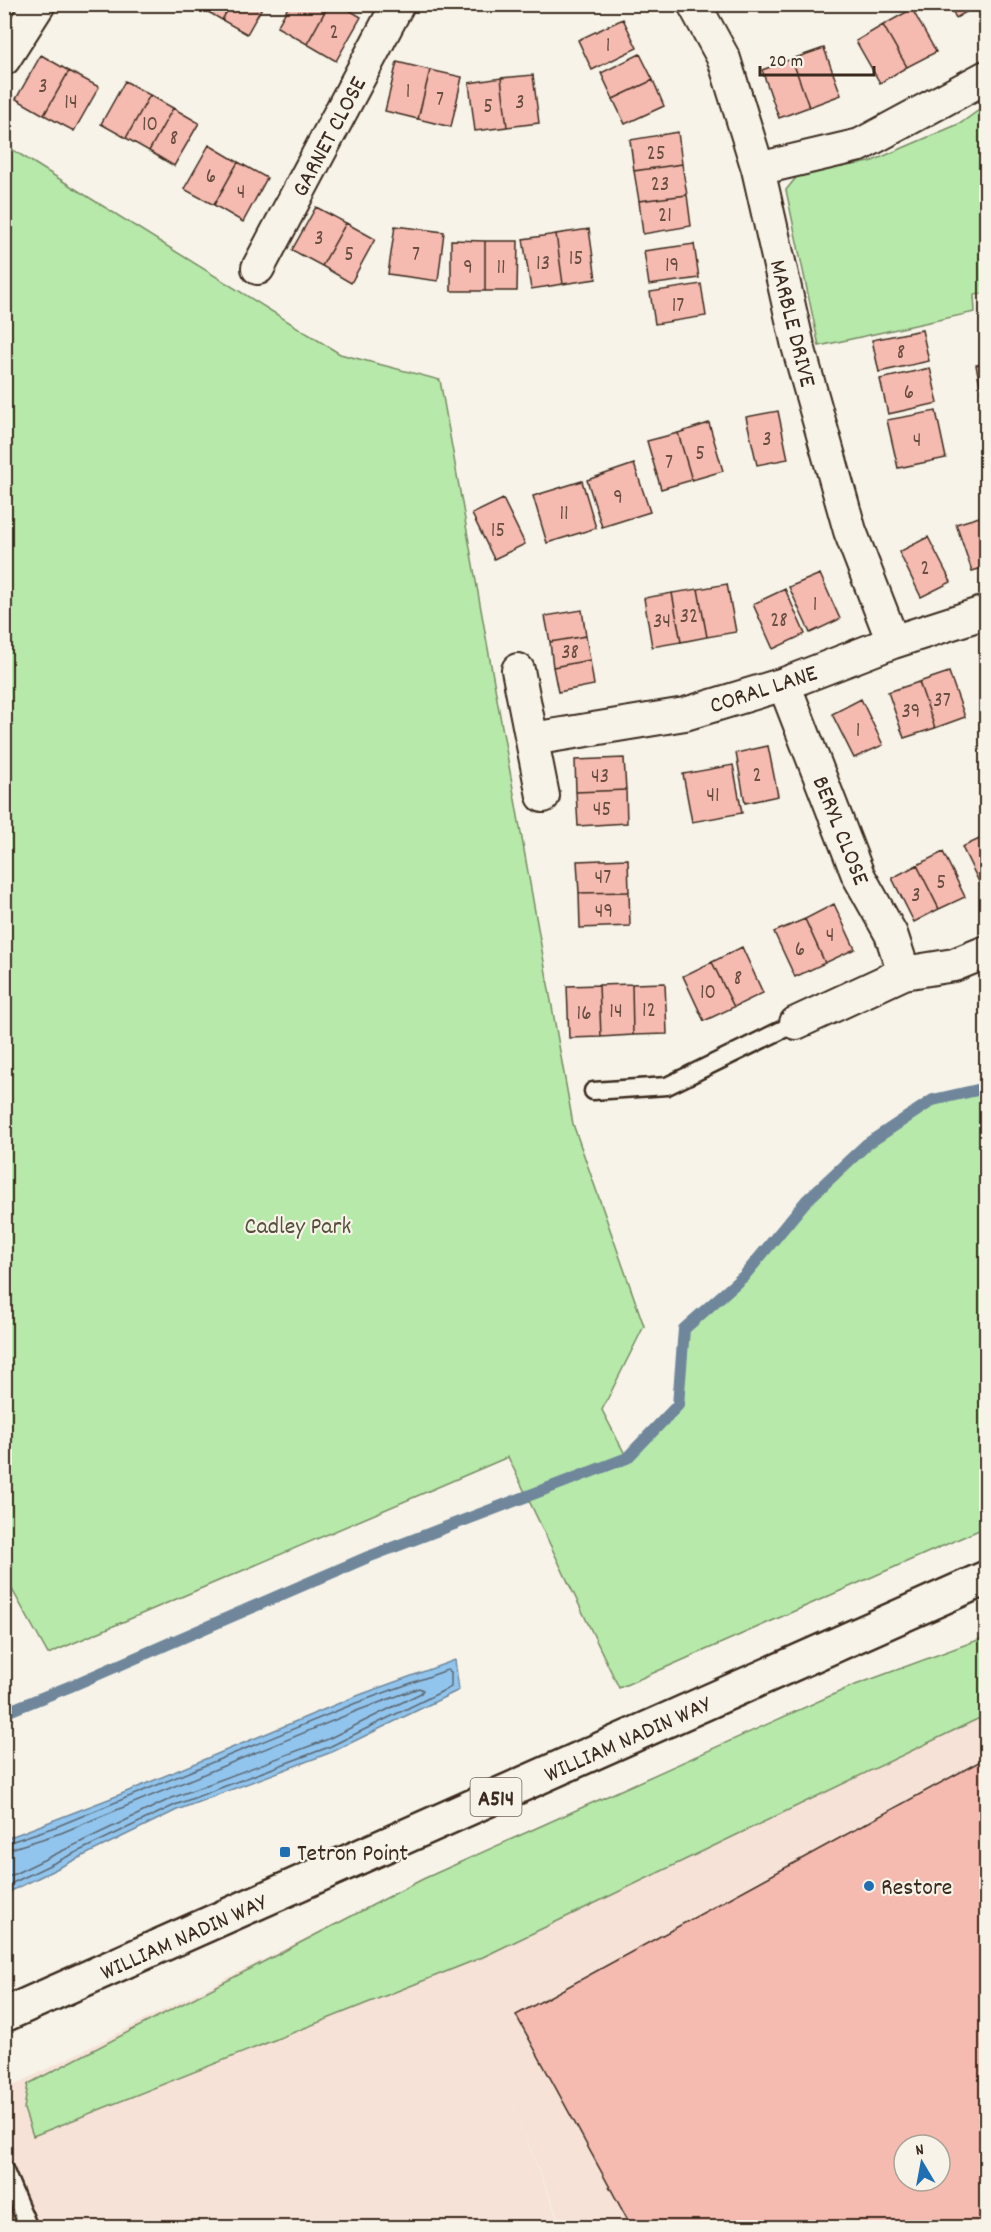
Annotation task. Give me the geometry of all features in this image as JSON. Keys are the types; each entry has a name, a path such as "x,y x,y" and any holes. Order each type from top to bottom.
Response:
{"main road":[{"name":"WILLIAM NADIN WAY","path":"4,2015 987,1578"}],"street":[{"path":"4,59 39,4"},
{"name":"GARNET CLOSE","path":"258,268 398,4"},
{"name":"MARBLE DRIVE","path":"694,4 724,59 758,169 798,346 843,508 893,642"},
{"path":"758,169 860,145 987,76"},
{"name":"CORAL LANE","path":"532,739 685,714 784,684 893,642 987,612"},
{"path":"518,670 543,796"},
{"name":"BERYL CLOSE","path":"784,684 858,875 891,934 904,974"},
{"path":"796,1023 904,974 954,965 987,952"}],"lane":[{"path":"593,1091 667,1086 796,1023"},
{"path":"4,2169 29,2228"}],"shaded area":[{"path":"986,1637 986,2227 562,2227 501,2076 561,2227 5,2228 5,2090 423,1879 850,1687"}],"green space":[{"path":"986,105 986,293 974,295 975,312 819,346 786,190 799,174 870,162 961,123"},
{"name":"Cadley Park","path":"5,145 340,354 440,380 573,1124 644,1326 602,1410 627,1458 678,1405 684,1329 744,1276 806,1201 867,1144 933,1100 986,1088 986,1527 619,1688 508,1457 48,1654 4,1575"},
{"path":"986,1637 986,1715 483,1957 33,2136 24,2109 28,2084 423,1879 850,1687"}],"water":[{"path":"455,1660 459,1690 332,1752 177,1810 5,1894 5,1839 114,1797 354,1697"}],"building":[{"path":"198,4 231,4 222,20"},
{"path":"231,4 264,4 247,34 222,20"},
{"path":"290,4 329,4 307,44 277,27"},
{"path":"329,4 339,4 361,17 336,61 307,44"},
{"path":"949,4 980,4 956,18"},
{"path":"912,9 936,52 907,67 883,25"},
{"path":"623,19 637,48 592,70 578,40"},
{"path":"883,25 907,67 880,83 856,41"},
{"path":"824,48 841,95 809,107 792,59"},
{"path":"640,54 653,80 613,99 601,73"},
{"path":"41,55 69,71 44,115 16,99"},
{"path":"792,59 809,107 779,118 762,70"},
{"path":"397,62 430,70 418,119 385,111"},
{"path":"430,70 462,77 451,127 418,119"},
{"path":"69,71 99,87 74,131 44,115"},
{"path":"533,75 539,123 507,127 501,78"},
{"path":"501,78 507,127 475,131 469,83"},
{"path":"653,80 664,106 625,124 613,99"},
{"path":"125,81 150,95 126,138 101,124"},
{"path":"150,95 173,108 149,151 126,138"},
{"path":"173,108 199,123 174,166 149,151"},
{"path":"678,132 682,164 634,171 630,140"},
{"path":"209,145 238,162 214,205 184,189"},
{"path":"238,162 267,178 243,222 214,205"},
{"path":"682,164 687,195 639,201 634,171"},
{"path":"687,195 691,226 643,234 639,201"},
{"path":"316,207 346,223 322,266 292,250"},
{"path":"346,223 375,239 351,283 322,266"},
{"path":"395,226 444,232 438,281 388,274"},
{"path":"589,229 596,279 563,284 556,234"},
{"path":"556,234 563,284 531,289 523,239"},
{"path":"451,240 485,241 485,291 451,291"},
{"path":"485,241 518,241 517,291 485,291"},
{"path":"694,244 699,278 649,285 644,251"},
{"path":"701,284 706,316 655,324 650,292"},
{"path":"922,330 929,361 879,372 872,340"},
{"path":"986,363 986,414 976,365"},
{"path":"930,368 938,403 888,414 880,379"},
{"path":"778,411 788,459 757,465 746,417"},
{"path":"936,411 946,458 898,468 887,420"},
{"path":"709,423 723,471 692,480 678,433"},
{"path":"678,433 692,480 661,489 647,441"},
{"path":"634,464 650,512 602,527 587,480"},
{"path":"582,481 596,528 547,543 533,496"},
{"path":"503,499 525,544 494,559 472,514"},
{"path":"986,515 986,567 972,571 956,524"},
{"path":"928,537 951,582 921,597 899,552"},
{"path":"820,574 840,619 810,633 789,587"},
{"path":"727,584 736,632 707,637 698,589"},
{"path":"698,589 707,637 681,642 672,593"},
{"path":"785,589 805,634 773,649 753,604"},
{"path":"672,593 681,642 652,647 644,598"},
{"path":"582,610 586,636 550,642 545,616"},
{"path":"586,636 590,660 553,667 550,642"},
{"path":"590,660 594,685 558,692 553,667"},
{"path":"949,672 965,717 935,728 919,682"},
{"path":"919,682 935,728 904,738 888,692"},
{"path":"861,699 883,745 854,758 832,714"},
{"path":"768,746 778,796 745,803 736,753"},
{"path":"624,758 626,790 576,792 575,760"},
{"path":"733,765 742,813 692,822 683,774"},
{"path":"626,790 627,823 578,826 576,792"},
{"path":"986,836 986,890 984,892 962,847"},
{"path":"943,852 965,897 939,909 917,865"},
{"path":"628,859 629,892 579,893 577,861"},
{"path":"917,865 939,909 914,922 892,878"},
{"path":"629,892 630,926 580,928 579,893"},
{"path":"834,904 855,949 825,963 805,919"},
{"path":"805,919 825,963 795,977 774,932"},
{"path":"742,947 763,993 734,1007 712,962"},
{"path":"712,962 734,1007 704,1021 683,976"},
{"path":"665,983 667,1034 633,1035 632,984"},
{"path":"632,984 633,1035 601,1037 599,985"},
{"path":"599,985 601,1037 569,1038 567,986"},
{"name":"Restore","path":"986,1758 986,2228 632,2228 516,2015"}],"waterway":[{"path":"4,1713 368,1557 627,1458 678,1405 684,1329 744,1276 806,1201 867,1144 933,1100 986,1088"}],"place":[{"name":"Tetron Point","path":"285,1852"},
{"name":"Restore","path":"869,1886"}]}
